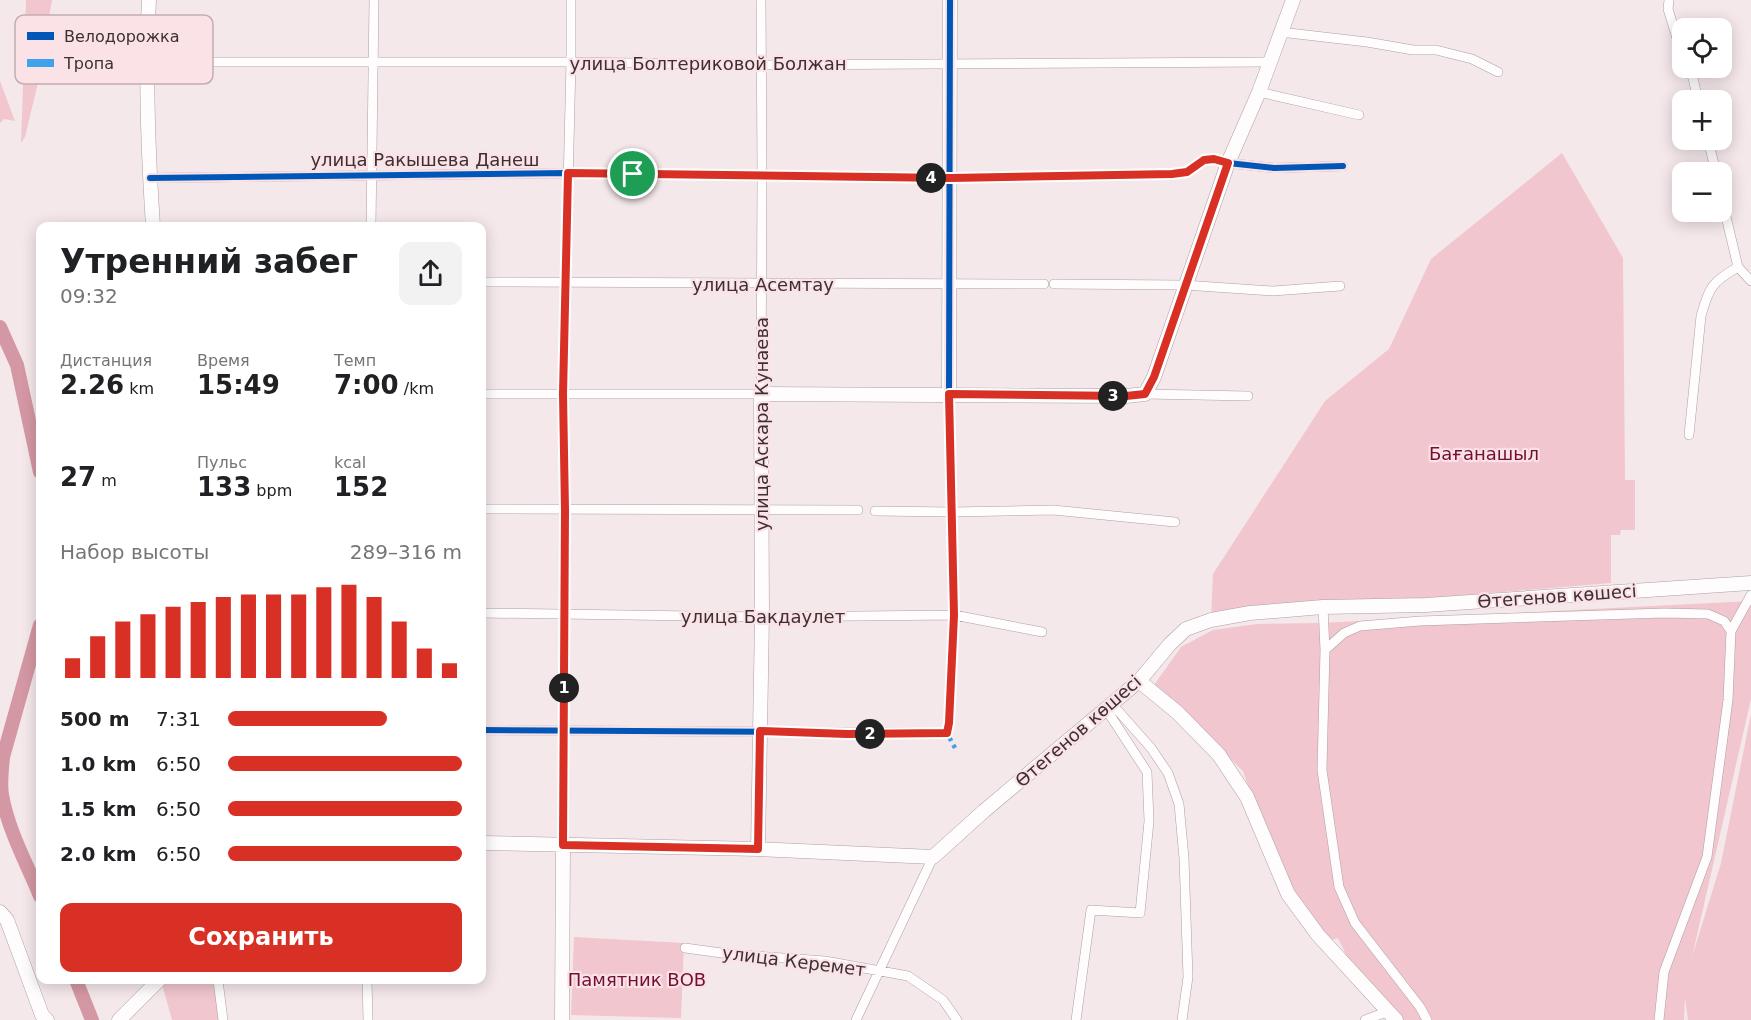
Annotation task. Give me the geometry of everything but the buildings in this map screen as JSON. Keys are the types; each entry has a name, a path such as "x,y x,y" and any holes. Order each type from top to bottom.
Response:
{"street":[{"path":"148,0 148,15"},
{"path":"371,222 374,0"},
{"path":"562,1020 565,614 563,394 571,62 570,0"},
{"name":"улица Аскара Кунаева","path":"758,849 762,617 761,0"},
{"path":"486,730 947,733 954,615 949,394 950,0"},
{"path":"1145,394 1154,377 1228,163 1293,0"},
{"path":"1669,0 1668,9 1672,22"},
{"path":"1280,32 1413,50 1436,50 1472,59 1498,72"},
{"name":"улица Болтериковой Болжан","path":"213,62 571,62 760,65 1270,62"},
{"path":"147,84 153,222"},
{"path":"1258,92 1359,115"},
{"name":"улица Ракышева Данеш","path":"150,178 568,173 951,178 1172,174 1187,172 1204,160 1214,159 1228,163 1274,168 1343,166"},
{"path":"1727,222 1738,267 1751,281"},
{"path":"1689,435 1702,310 1709,290 1717,279 1738,267"},
{"name":"улица Асемтау","path":"486,282 1184,285 1273,291 1340,286"},
{"path":"486,394 1248,396"},
{"path":"486,509 858,510"},
{"path":"876,511 1053,510 1176,522"},
{"path":"1659,1020 1664,972 1707,857 1728,700 1731,631 1749,584"},
{"name":"Өтегенов көшесі","path":"933,857 984,811 1139,681 1170,644 1186,629 1211,620 1250,613 1323,607 1426,605 1749,584"},
{"path":"1323,607 1325,650 1322,771 1339,887 1355,923 1420,1007 1427,1020"},
{"name":"улица Бакдаулет","path":"486,613 762,617 954,615 1042,632"},
{"path":"1325,650 1344,633 1360,626 1420,621 1708,614 1724,621 1731,631"},
{"path":"1139,681 1178,713 1219,755 1247,797 1288,894 1318,935 1393,1016"},
{"path":"1076,1020 1091,910 1140,912 1149,821 1147,772 1109,707"},
{"path":"1109,707 1151,748 1168,773 1179,804 1184,858 1188,977 1182,1020"},
{"path":"486,843 758,849 933,857 856,1020"},
{"path":"0,912 7,920 42,1014 47,1020"},
{"name":"улица Керемет","path":"685,948 729,954 825,961 908,976 943,1000 957,1020"},
{"path":"119,1020 152,984"},
{"path":"218,984 223,1020"},
{"path":"368,984 368,1020"},
{"path":"1365,1020 1393,1016"}],"green space":[{"path":"26,0 52,0 49,15 25,15"},
{"path":"0,81 15,121 4,119 0,123"},
{"path":"23,84 38,84 25,137 21,143"},
{"name":"Бағанашыл","path":"1562,153 1623,258 1625,480 1635,480 1635,530 1621,530 1620,535 1611,535 1611,583 1323,607 1211,620 1213,574 1325,401 1389,349 1431,259"},
{"path":"1751,601 1751,699 1692,957 1721,863 1751,714 1751,1020 1688,1020 1685,997 1684,1020 1392,1020 1358,979 1338,938 1325,942 1272,856 1243,771 1154,685 1181,647 1213,630 1257,624 1320,623"},
{"name":"Памятник ВОВ","path":"574,937 684,943 681,1018 571,1015"},
{"path":"162,984 216,984 221,1020 172,1020"}],"waterway":[{"path":"0,327 17,365 36,453"},
{"path":"36,639 3,757 1,786 5,808 18,847 36,887"},
{"path":"78,984 92,1020"}],"marked path":[{"path":"947,733 955,748"}],"cycle path":[{"path":"486,730 947,733 954,615 949,395 950,0"},
{"path":"150,178 568,173 951,178 1172,174 1187,172 1204,160 1214,159 1228,163 1274,168 1343,166"}],"route":[{"path":"1214,159 1228,163 1154,377 1145,394 1126,396 949,394 954,615 947,733 847,734 760,731 758,849 563,845 565,510 563,394 568,173 633,174 999,178 1172,174 1187,172 1204,160 1214,159"}]}
